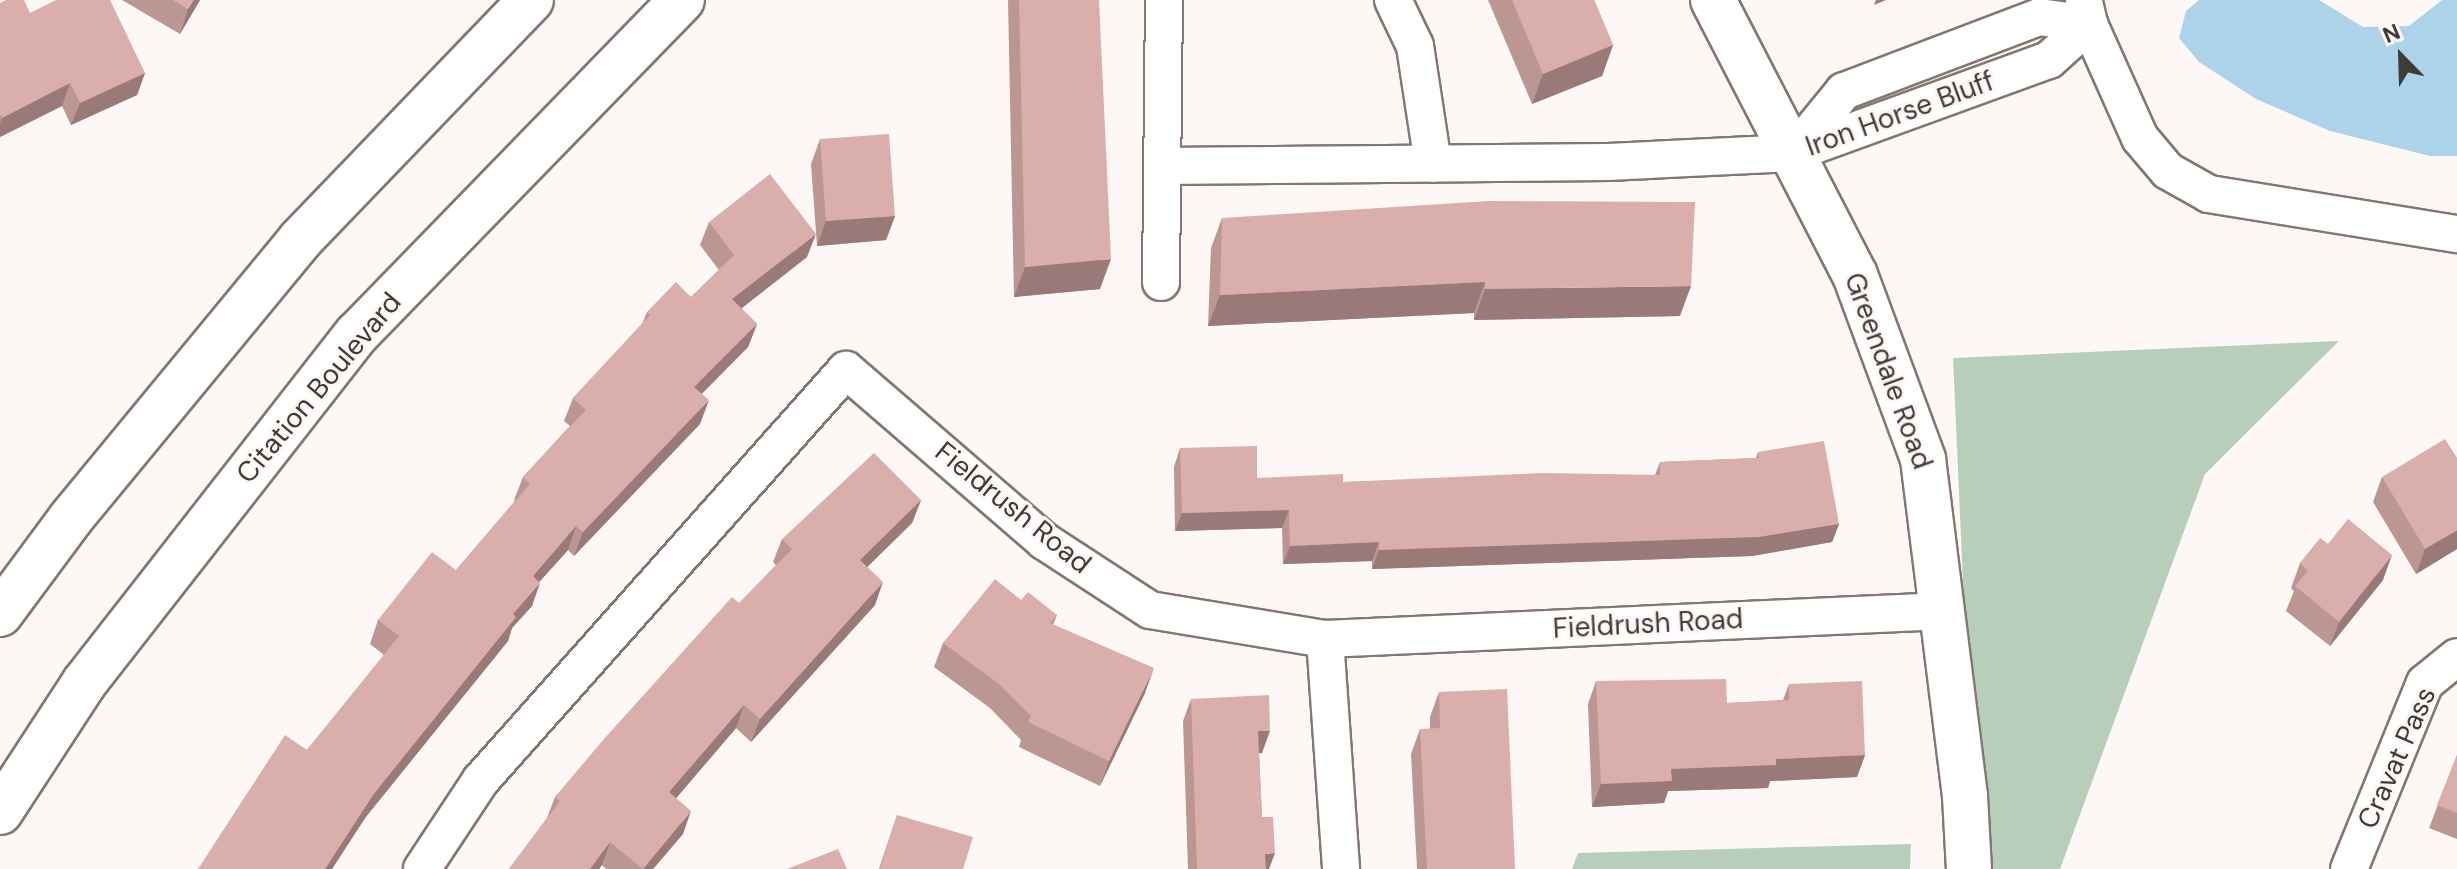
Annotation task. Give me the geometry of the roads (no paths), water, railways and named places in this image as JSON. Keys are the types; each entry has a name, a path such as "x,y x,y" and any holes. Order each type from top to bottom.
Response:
{"main road":[{"path":"0,614 71,518 300,240 531,0"},
{"name":"Citation Boulevard","path":"0,812 84,683 357,334 682,0"},
{"name":"Greendale Road","path":"1713,0 1855,275 1923,459 1944,611 1969,869"}],"street":[{"path":"1161,282 1164,0"},
{"path":"1393,0 1415,46 1433,164"},
{"name":"Iron Horse Bluff","path":"1162,166 1433,164 1793,153 2049,60 2086,12 2140,138 2168,171 2209,194 2457,234"},
{"name":"Fieldrush Road","path":"422,869 481,780 846,370 1044,541 1150,610 1325,639 1944,611"},
{"path":"1325,639 1341,869"},
{"name":"Cravat Pass","path":"2349,869 2425,683 2457,657"}],"water":[{"path":"2199,0 2319,0 2363,27 2409,26 2442,0 2457,0 2457,156 2430,156 2330,131 2256,99 2199,62 2179,38 2186,11"}]}
